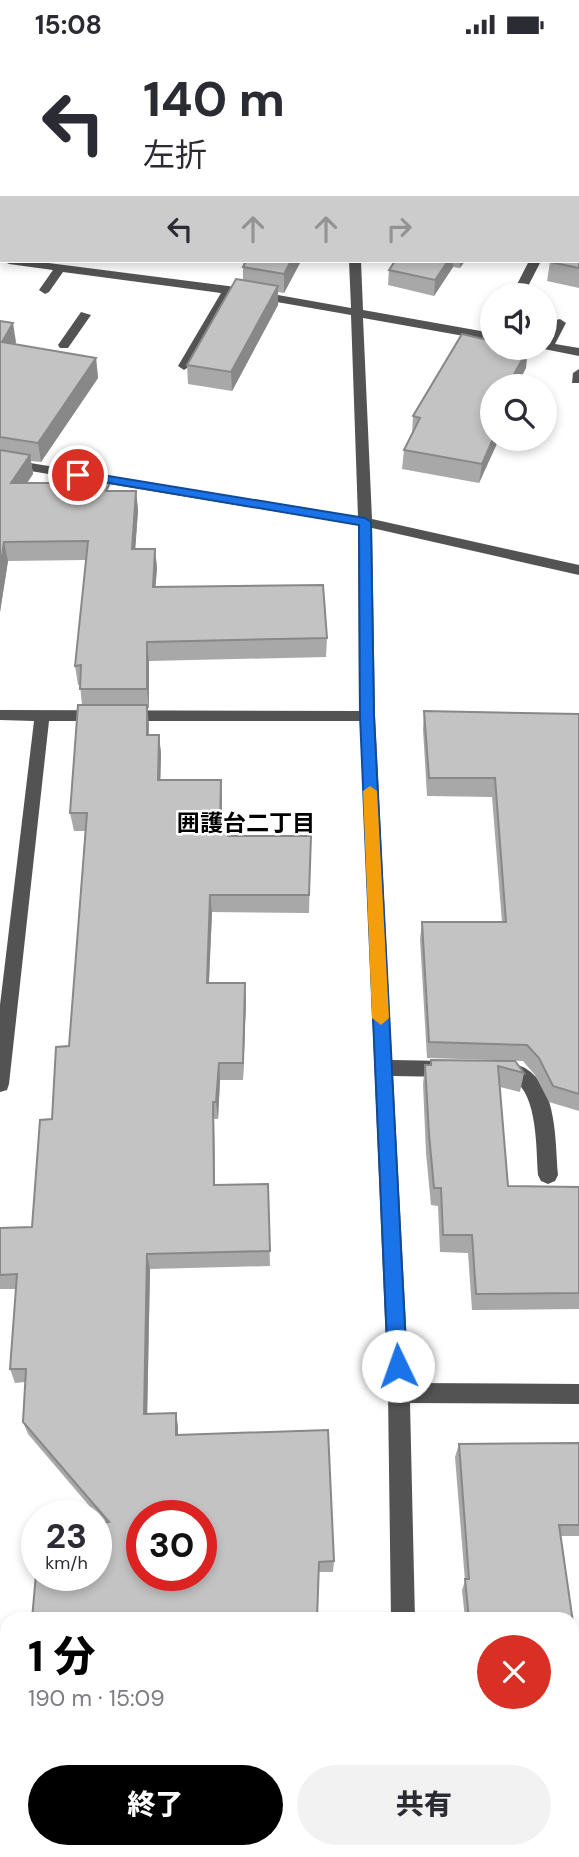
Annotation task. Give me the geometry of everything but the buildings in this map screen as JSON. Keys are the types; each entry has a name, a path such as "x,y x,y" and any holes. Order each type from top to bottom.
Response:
{"street":[{"path":"24,263 228,291 480,335"},
{"path":"355,263 365,522 367,716 399,1393 403,1612"},
{"path":"524,283 535,263"},
{"path":"45,290 60,268"},
{"path":"184,366 228,291"},
{"path":"64,345 85,315"},
{"path":"557,328 560,323"},
{"path":"557,348 579,352"},
{"path":"0,462 365,522 579,570"},
{"path":"0,1084 42,714"},
{"path":"0,715 367,716"},
{"path":"383,1067 463,1069"},
{"path":"489,1070 516,1070 529,1081 539,1102 548,1175"},
{"path":"399,1393 579,1394"}],"slow traffic":[{"path":"370,791 381,1018"}],"district":[{"name":"囲護台二丁目","path":"246,823"}],"route":[{"path":"78,475 365,522 367,716 398,1366"}]}
